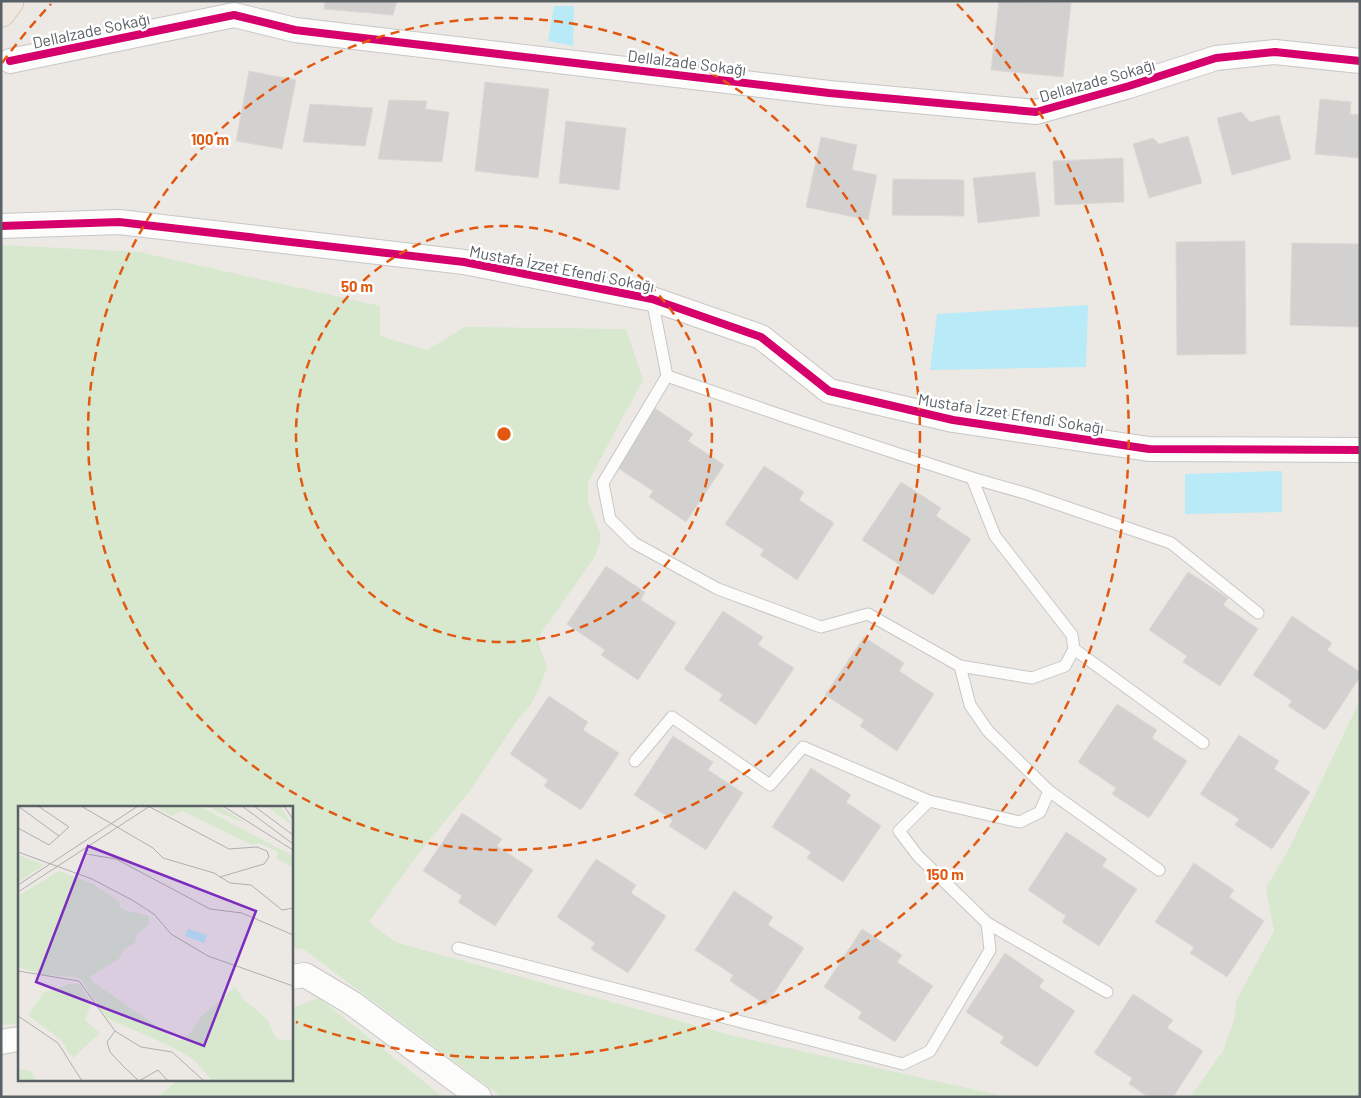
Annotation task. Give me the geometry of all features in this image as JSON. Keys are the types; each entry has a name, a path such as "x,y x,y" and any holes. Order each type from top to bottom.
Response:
{"highway":[{"path":"1,13 10,1"}],"street":[{"name":"Dellalzade Sokağı","path":"10,61 234,15 295,30 829,93 1036,112 1129,86 1216,58 1275,52 1360,61"},
{"name":"Mustafa İzzet Efendi Sokağı","path":"1,226 119,222 464,262 652,299 760,338 830,391 953,420 1149,449 1360,450"},
{"path":"292,977 305,976 352,1003 479,1097"},
{"path":"1,1042 18,1040"}],"lane":[{"path":"652,299 666,376 603,483 610,519 634,543 718,588 821,627 868,614 960,666 1032,678 1065,666 1074,650 1072,635 996,536 972,478"},
{"path":"666,376 972,478 1028,494 1171,544 1258,612"},
{"path":"1074,650 1203,744"},
{"path":"960,666 970,705 988,731 1049,791 1159,870"},
{"path":"635,761 672,717 770,785 803,747 928,802 1020,822 1040,812 1049,791"},
{"path":"928,802 899,831 918,856 987,923 1107,992"},
{"path":"458,948 903,1064 930,1051 990,950 987,923"}],"green space":[{"path":"1,245 139,252 380,306 380,336 427,350 465,327 626,329 643,380 588,482 588,502 601,536 596,555 537,639 547,667 540,687 531,704 518,719 469,792 419,853 369,922 395,942 734,1036 1007,1097 502,1097 303,949 292,948 292,806 18,806 18,1024 1,1025"},
{"path":"1360,700 1360,1097 1190,1097 1223,1051 1234,1020 1237,999 1274,931 1266,888 1289,849"},
{"path":"319,998 443,1097 158,1097 178,1080 292,1080 292,1008"}],"water":[{"path":"554,6 574,6 573,46 548,41"},
{"path":"1088,305 1086,367 930,370 937,314"},
{"path":"1282,471 1282,512 1185,514 1185,474"}],"building":[{"path":"325,1 397,1 393,15 324,9"},
{"path":"999,1 1071,3 1063,77 991,70"},
{"path":"249,71 296,80 282,149 236,141"},
{"path":"485,82 549,89 538,178 475,171"},
{"path":"1320,99 1351,102 1350,114 1360,115 1360,158 1315,154"},
{"path":"389,100 427,101 425,109 449,112 442,162 378,159"},
{"path":"310,104 373,108 365,146 303,142"},
{"path":"1241,112 1250,122 1279,115 1291,159 1232,175 1217,118"},
{"path":"566,121 626,128 619,190 559,183"},
{"path":"1188,136 1202,183 1149,198 1133,144 1153,138 1159,144"},
{"path":"821,137 857,145 852,170 877,175 868,220 806,207"},
{"path":"1123,158 1124,202 1055,205 1053,161"},
{"path":"1035,172 1040,216 978,223 973,178"},
{"path":"893,179 964,180 964,216 892,215"},
{"path":"1245,241 1246,354 1177,355 1176,242"},
{"path":"1292,243 1360,244 1360,327 1290,325"},
{"path":"653,407 693,434 688,441 724,465 686,522 649,497 653,491 615,466"},
{"path":"764,466 804,492 799,500 834,523 797,580 760,555 764,550 725,524"},
{"path":"901,482 941,508 936,516 971,539 933,595 897,571 900,565 862,540"},
{"path":"606,566 645,592 641,600 676,623 638,680 601,655 605,650 567,624"},
{"path":"1188,572 1228,598 1223,605 1258,629 1220,686 1183,662 1187,656 1149,630"},
{"path":"723,611 763,637 758,645 794,668 756,725 719,700 723,695 684,669"},
{"path":"1292,616 1332,643 1327,650 1360,672 1360,677 1325,730 1288,706 1292,701 1253,675"},
{"path":"864,637 904,663 899,671 934,694 897,751 860,726 864,720 825,695"},
{"path":"549,696 588,722 583,730 619,753 581,810 544,786 548,780 510,754"},
{"path":"1117,704 1157,730 1152,738 1187,761 1149,818 1112,794 1116,788 1078,762"},
{"path":"1239,735 1279,761 1274,769 1310,792 1272,849 1235,825 1239,819 1200,794"},
{"path":"673,736 713,762 708,770 743,793 706,850 669,826 673,820 634,795"},
{"path":"811,768 851,795 846,802 881,826 843,882 807,858 811,852 772,827"},
{"path":"462,813 502,839 497,846 533,870 495,926 458,902 462,896 423,871"},
{"path":"1066,832 1107,859 1102,866 1137,889 1099,946 1062,922 1066,916 1028,890"},
{"path":"596,859 636,885 631,893 666,916 628,973 591,949 595,943 557,917"},
{"path":"1194,863 1234,890 1229,897 1264,921 1227,977 1190,953 1194,947 1155,922"},
{"path":"734,891 773,917 768,925 804,948 766,1005 730,981 733,975 695,950"},
{"path":"862,929 902,955 897,962 933,986 895,1042 858,1018 862,1012 824,987"},
{"path":"1005,953 1044,980 1039,987 1075,1011 1037,1067 1000,1043 1004,1037 966,1012"},
{"path":"1133,994 1173,1020 1167,1028 1203,1051 1173,1097 1148,1097 1129,1084 1132,1078 1094,1053"}],"cycle path":[{"path":"10,61 234,15 295,30 829,93 1036,112 1129,86 1216,58 1275,52 1360,61"},
{"path":"1,226 119,222 464,262 652,299 761,337 829,391 953,420 1149,449 1360,450"}]}
